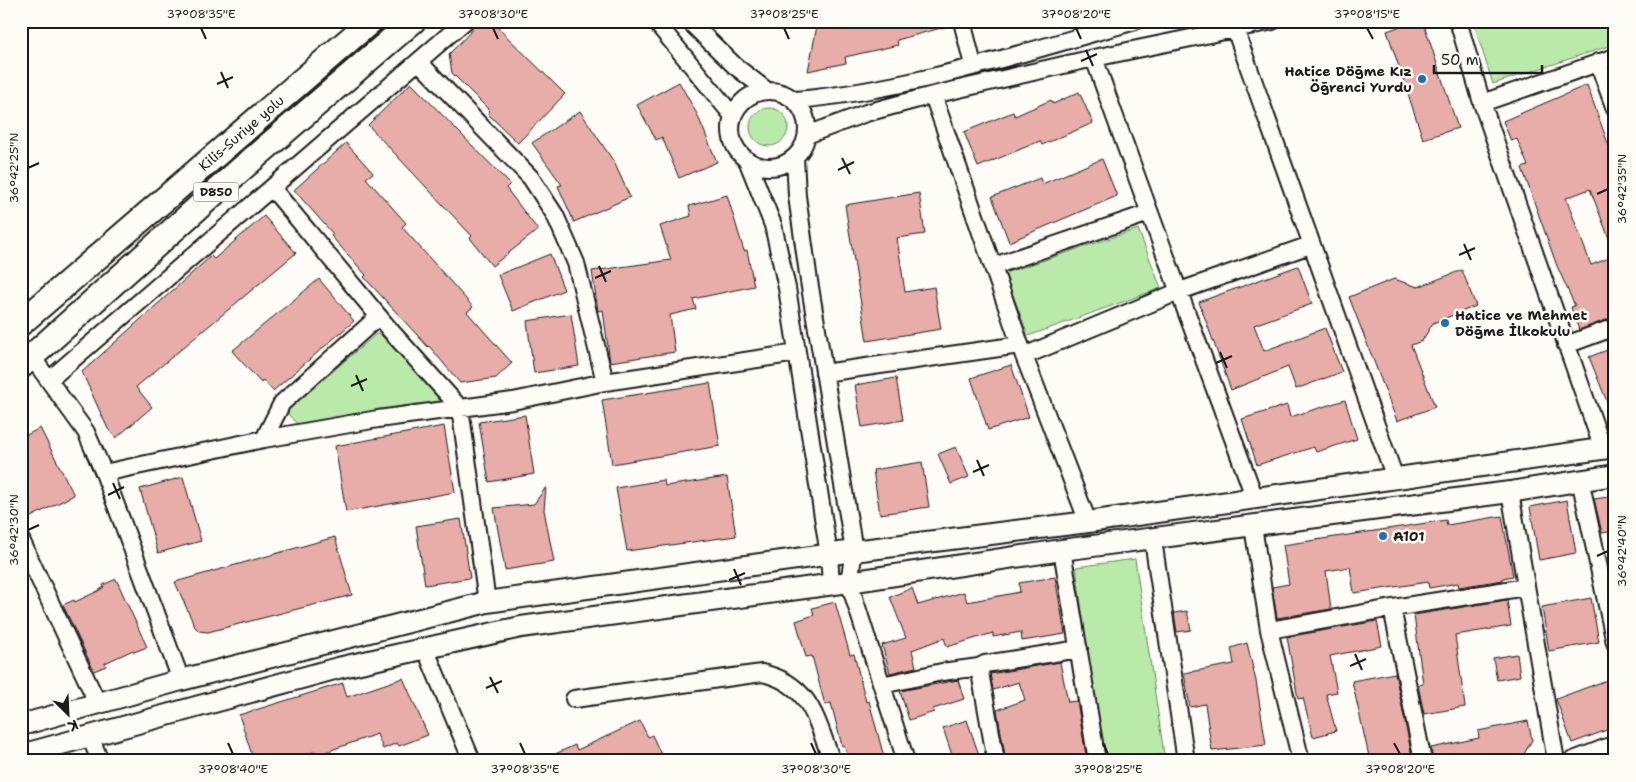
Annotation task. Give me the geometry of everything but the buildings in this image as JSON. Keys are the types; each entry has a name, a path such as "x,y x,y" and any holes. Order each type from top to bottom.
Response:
{"highway":[{"name":"Kilis-Suriye yolu","path":"21,323 371,21"},
{"name":"D850","path":"27,361 240,170 414,21"}],"main road":[{"path":"21,725 181,680 487,602 854,551 1088,522 1609,448"},
{"path":"21,755 338,668 521,627 1062,550 1152,540 1510,492 1615,475"}],"street":[{"path":"49,380 465,21"},
{"path":"655,21 733,116"},
{"path":"689,21 735,66 766,90"},
{"path":"962,21 973,65"},
{"path":"796,100 803,110 807,122 807,135 803,147 795,157 784,164 772,167 759,166 747,160 738,151 733,140 731,128 733,116 746,98 766,90 776,91 796,100 844,96 973,65 1135,21"},
{"path":"807,135 866,113 934,95 1094,58 1273,21"},
{"path":"1458,21 1482,103 1566,345 1609,448"},
{"path":"1235,29 1310,245 1395,478"},
{"path":"1482,103 1615,57"},
{"path":"1094,58 1255,499"},
{"path":"418,62 531,178 555,215 576,263 605,382"},
{"path":"1598,62 1615,109"},
{"path":"934,95 1022,350 1088,522"},
{"path":"795,157 799,205 824,373 854,551 840,583"},
{"path":"747,160 773,225 787,288 829,555 882,685 906,761"},
{"path":"272,188 378,317 460,408 487,602"},
{"path":"994,266 1149,213"},
{"path":"824,373 1022,350 1310,245"},
{"path":"264,439 282,403 378,317"},
{"path":"1566,345 1615,327"},
{"path":"104,473 264,439 513,401 605,382 797,353"},
{"path":"27,361 49,380 86,432 104,473 181,680"},
{"path":"1580,480 1614,638"},
{"path":"1510,492 1556,761"},
{"path":"1253,526 1269,630 1301,761"},
{"path":"21,540 98,704"},
{"path":"1152,540 1186,761"},
{"path":"1062,550 1097,761"},
{"path":"1269,630 1526,587"},
{"path":"1392,608 1423,761"},
{"path":"424,648 472,761"},
{"path":"882,685 942,672 979,667 985,664 1078,649"},
{"path":"979,667 996,761"},
{"path":"574,699 762,673 772,675 790,683 809,703 832,761"},
{"path":"90,736 100,761"},
{"path":"1571,761 1615,744"}],"green space":[{"path":"1473,21 1615,21 1615,44 1493,84"},
{"path":"769,108 776,109 782,114 787,120 787,134 782,140 776,145 769,146 762,145 756,140 751,134 750,127 751,120 756,114 762,109"},
{"path":"1138,229 1161,288 1028,336 1005,273"},
{"path":"376,334 381,335 439,397 439,403 436,407 300,427 288,414 288,410"},
{"path":"1135,559 1164,754 1129,761 1102,761 1076,567"}],"place":[{"name":"Hatice Döğme Kız Öğrenci Yurdu","path":"1422,79"},
{"name":"Hatice ve Mehmet Döğme İlkokulu","path":"1445,323"},
{"name":"A101","path":"1383,536"}]}
